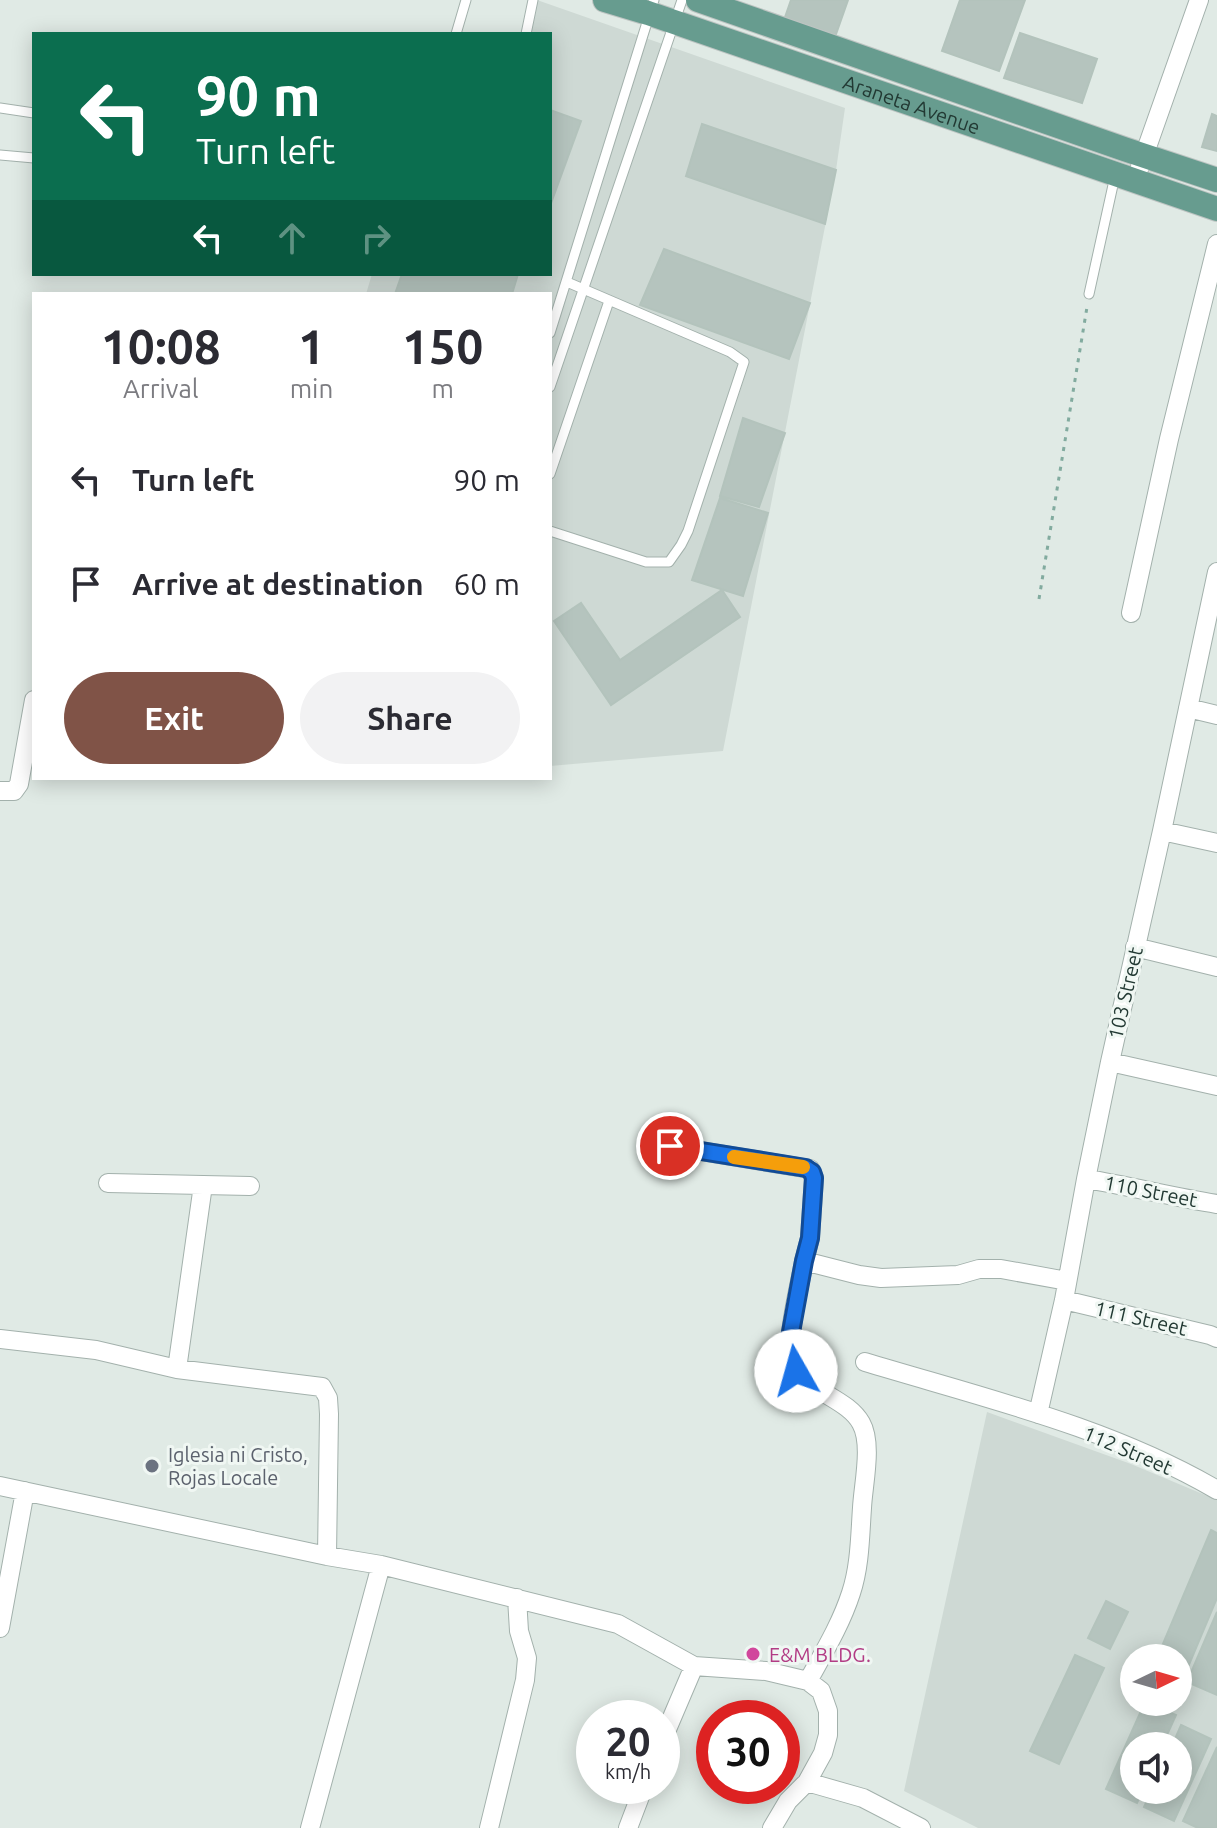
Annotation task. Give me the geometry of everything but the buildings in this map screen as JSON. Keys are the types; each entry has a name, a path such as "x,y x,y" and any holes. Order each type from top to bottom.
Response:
{"main road":[{"name":"Araneta Avenue","path":"605,0 651,6 675,23 1217,209"},
{"name":"Araneta Avenue","path":"698,0 1217,180"},
{"path":"984,130 993,103"}],"street":[{"path":"1126,178 1144,155 1199,0"},
{"path":"1131,613 1169,439 1217,244"},
{"name":"103 Street","path":"1038,1414 1066,1290 1110,1062 1217,572"},
{"path":"1188,708 1217,715"},
{"path":"0,791 14,791 19,784 32,711"},
{"path":"1162,831 1217,843"},
{"path":"1135,947 1217,967"},
{"path":"1110,1062 1217,1086"},
{"path":"670,1146 810,1169 814,1178 810,1238 789,1343 791,1360 796,1371 807,1381 851,1411 863,1424 866,1463 853,1588 842,1619 808,1681"},
{"name":"110 Street","path":"1086,1179 1217,1204"},
{"path":"108,1183 250,1186"},
{"path":"177,1369 203,1185"},
{"name":"111 Street","path":"804,1261 881,1278 958,1275 979,1269 1001,1269 1217,1338"},
{"path":"0,1339 96,1350 177,1369 322,1387 328,1398 327,1556"},
{"name":"112 Street","path":"865,1362 1038,1414 1124,1444 1217,1490"},
{"path":"0,1486 381,1565 618,1624 694,1666 758,1669 808,1681 821,1691 828,1711 828,1735 823,1753 807,1782 788,1801 772,1828"},
{"path":"0,1628 25,1491"},
{"path":"310,1828 381,1565"},
{"path":"489,1828 525,1680 527,1658 519,1631 517,1598"},
{"path":"679,1700 694,1666"},
{"path":"807,1782 863,1798 921,1828"},
{"path":"628,1828 637,1804"}],"lane":[{"path":"457,32 466,0"},
{"path":"526,32 533,0"},
{"path":"555,358 584,288 682,0"},
{"path":"552,327 651,6"},
{"path":"0,108 32,113"},
{"path":"0,155 32,158"},
{"path":"1089,294 1126,178"},
{"path":"586,220 605,226"},
{"path":"552,532 646,562 669,562 688,531 744,362 730,352 567,282"},
{"path":"552,468 609,301"}],"path":[{"path":"1039,599 1089,294"}],"shaded area":[{"path":"533,0 537,0 845,108 836,170 723,751 552,766 552,292 367,292 371,276 552,276 552,32 527,32"},
{"path":"987,1412 1131,1464 1217,1500 1217,1828 978,1828 904,1791"}],"slow traffic":[{"path":"734,1157 803,1167"}],"place":[{"name":"Iglesia ni Cristo, Rojas Locale","path":"152,1466"},
{"name":"E&M BLDG.","path":"753,1654"}],"route":[{"path":"670,1146 806,1168 814,1175 810,1238 789,1343 796,1371"}]}
